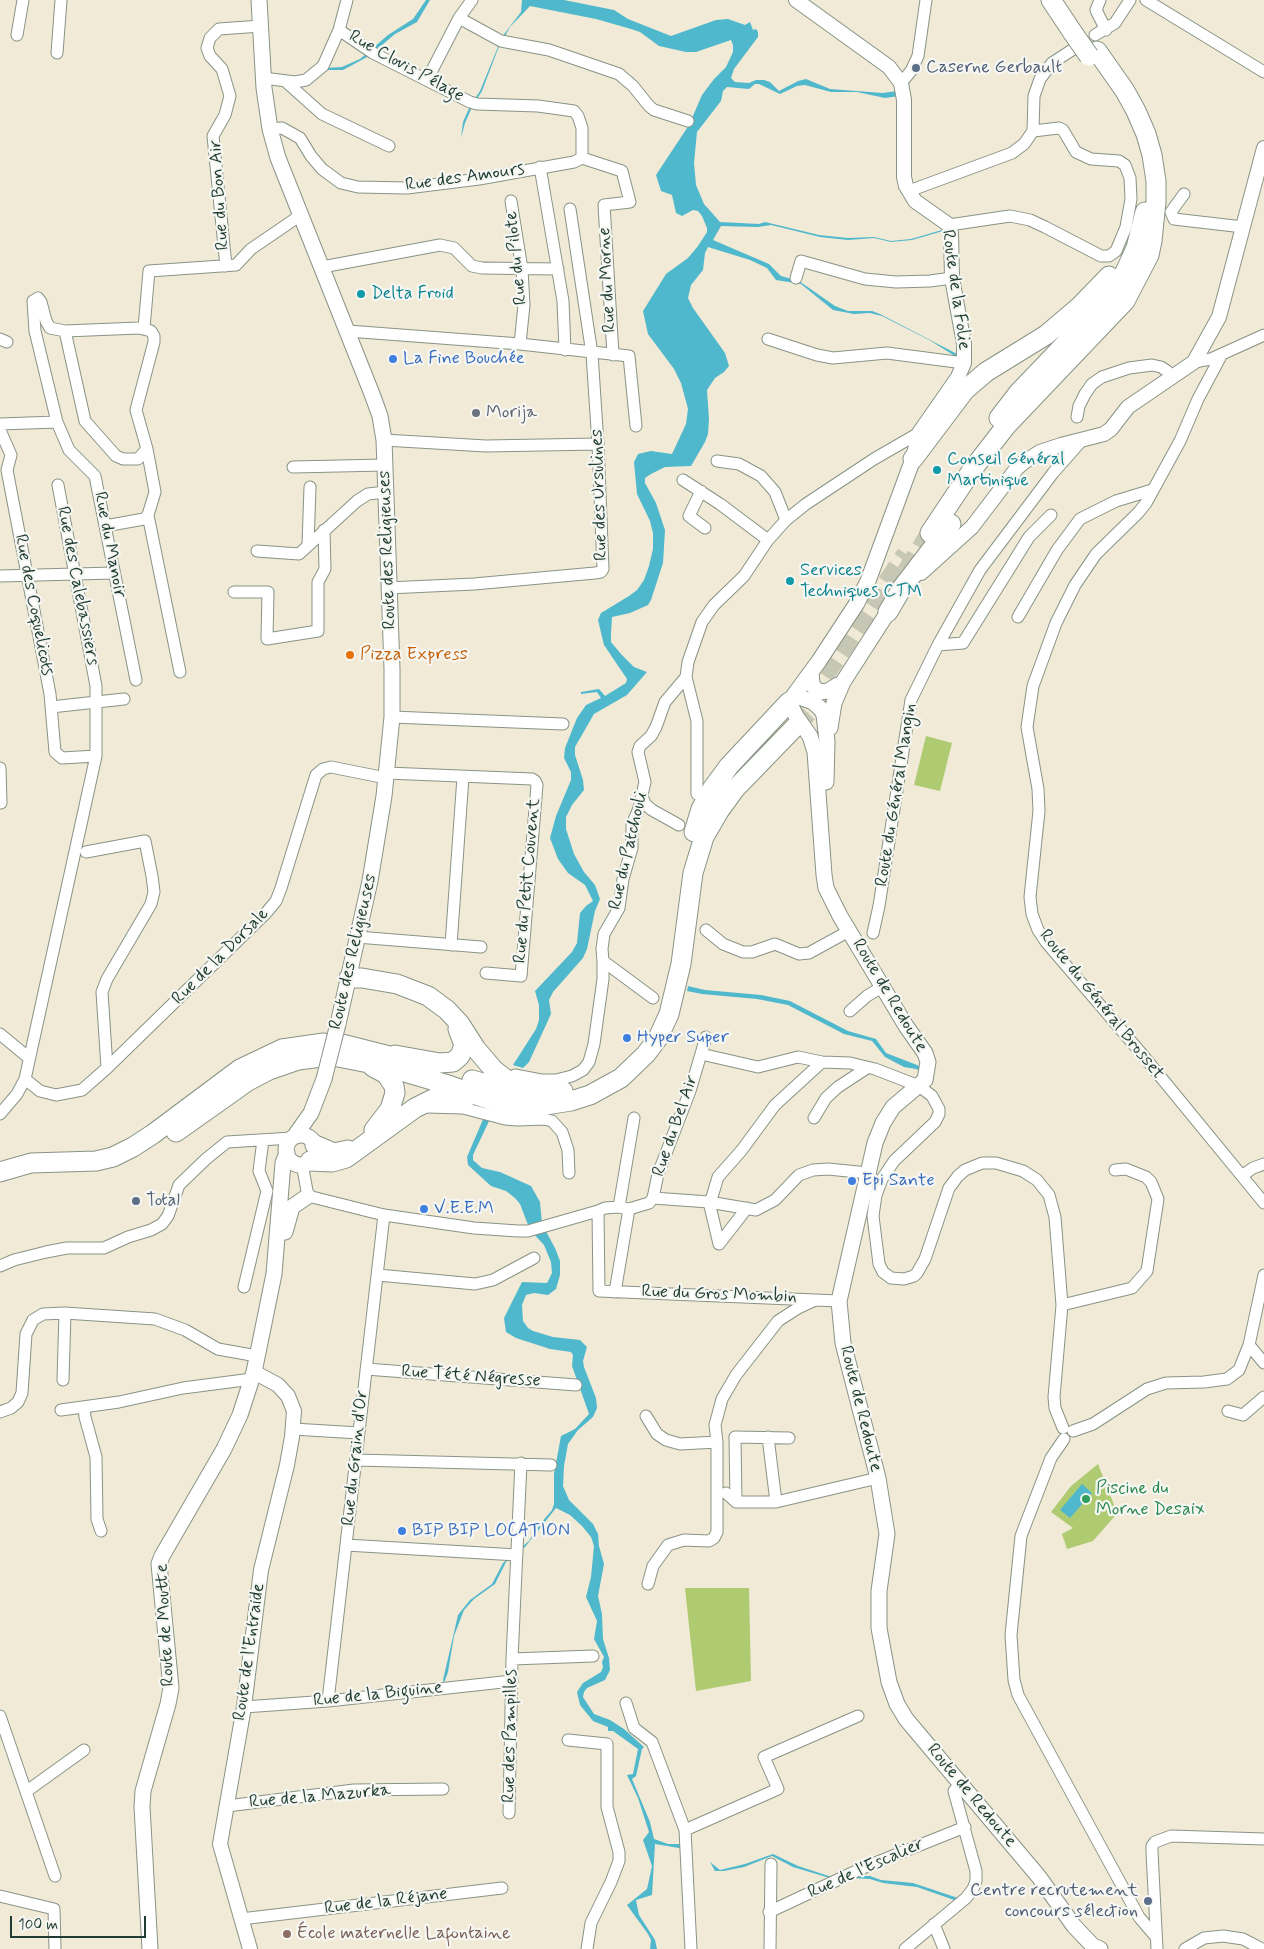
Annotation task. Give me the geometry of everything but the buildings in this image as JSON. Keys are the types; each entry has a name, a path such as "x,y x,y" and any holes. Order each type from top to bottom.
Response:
{"highway":[{"path":"1051,0 1088,41 1125,91 1146,134 1156,181 1152,241 1145,264 1125,301 1001,433 926,532 949,485 1019,392 1090,318 1115,288 1131,260 1144,218 1145,176 1136,138 1088,41 1064,0"},
{"path":"913,459 965,390 986,372 1046,334 1098,289 1129,251 1144,218"},
{"path":"888,612 902,588 958,513 990,459 1037,394"},
{"path":"919,433 937,427"},
{"path":"382,1052 515,1092 556,1092 587,1084 613,1070 634,1052 659,1016 667,990 684,867 686,828 729,766 795,715"},
{"path":"308,1156 332,1162 346,1158 415,1108 438,1097 448,1095 528,1107 554,1105 590,1095 620,1078 646,1054 665,1024 673,1001 681,964 693,874 706,845 720,821 748,789 795,715"},
{"path":"349,978 362,978 411,989 428,996 447,1010 460,1024 476,1049 507,1080 556,1092"},
{"path":"0,1172 31,1163 96,1161 113,1157 133,1147 152,1134 240,1069 282,1050 382,1052 447,1063 453,1062 460,1056 463,1049 463,1040 447,1010"},
{"path":"463,1049 491,1066"},
{"path":"0,1186 7,1182 27,1177 91,1173 123,1166 142,1156 255,1077 298,1060 335,1052 445,1084 505,1105"},
{"path":"308,1156 349,1150 375,1130 388,1114 394,1100 394,1086 386,1074 335,1052"}],"main road":[{"name":"Route des Religieuses","path":"253,1375 274,1274 283,1162 290,1144 311,1113 324,1078 338,1024 370,882 386,776 392,717 385,465 384,440 380,416 348,330 278,158 270,129 263,78 258,0"},
{"name":"Route de la Folie","path":"795,715 811,672 857,603 868,581 913,459"},
{"path":"824,714 838,684 854,664 888,612"},
{"path":"822,844 827,742 834,703 854,664"},
{"path":"811,672 812,685 819,692 825,692 838,684"},
{"path":"795,715 813,702 821,708 824,714 827,742"},
{"path":"795,715 824,714"},
{"path":"795,715 814,744 822,844"},
{"name":"Route de Redoute","path":"822,844 826,888 882,987 925,1053 928,1068 925,1080 893,1106 883,1123 875,1143 839,1301 843,1343 878,1478 887,1534 879,1591 878,1628 889,1682 897,1704 906,1719 1039,1876 1074,1926 1093,1946 1100,1949"},
{"name":"Route des Religieuses","path":"308,1156 311,1113"},
{"path":"306,1136 308,1156 290,1160 290,1144 306,1136"},
{"path":"282,1183 294,1168 308,1156"},
{"path":"274,1274 292,1207 307,1190"},
{"name":"Route de Moutte","path":"150,1949 142,1807 143,1791 168,1704 170,1688 159,1564 224,1449 240,1414 253,1375"}],"street":[{"path":"17,35 23,0"},
{"path":"58,53 61,0"},
{"path":"263,78 295,82 306,80 323,66 339,30 347,0"},
{"path":"426,80 459,18 472,0"},
{"path":"796,0 889,67 901,83 904,100 904,177 909,191 1012,153 1024,144 1033,131 1034,96 1040,79 1052,63 1088,41 1119,18 1130,0"},
{"path":"901,83 911,71 918,56 926,0"},
{"path":"1088,41 1100,0"},
{"path":"1146,0 1264,72"},
{"path":"459,18 501,42 548,50 618,74 633,86 654,110 688,121"},
{"name":"Rue du Bon Air","path":"226,266 213,136 225,115 230,96 222,69 210,56 207,48 210,38 220,29 261,26"},
{"name":"Rue Clovis Pélage","path":"339,30 373,53 477,104 538,106 574,111 582,128 582,158"},
{"path":"285,81 322,114 389,146"},
{"name":"Rue des Amours","path":"270,129 282,128 300,138 322,169 341,183 358,187 407,188 479,179 574,162 582,158"},
{"path":"948,225 1010,216 1030,220 1106,257 1116,251 1126,227 1131,199 1130,178 1125,166 1119,161 1091,159 1076,152 1063,130 1059,128 1033,131"},
{"path":"1199,362 1219,317 1264,148"},
{"name":"Rue du Morne","path":"582,158 622,171 630,202 604,205 613,355"},
{"path":"540,167 563,301 565,350"},
{"name":"Route de la Folie","path":"909,191 915,201 948,225 951,233 952,278 964,344 964,364 958,377 919,433 913,459"},
{"path":"1184,194 1171,212 1174,219 1243,227"},
{"name":"Rue du Pilote","path":"511,201 522,269 524,305 520,344"},
{"name":"Rue des Ursulines","path":"388,588 474,584 601,572 603,569 592,354 570,209"},
{"path":"144,328 149,271 236,265 251,249 300,213"},
{"path":"322,267 440,245 454,248 472,266 482,268 558,269"},
{"path":"796,278 801,261 865,279 896,282 952,278"},
{"name":"Rue du Manoir","path":"65,331 50,328 41,302 38,298 33,301 35,331 57,422 69,450 96,476 136,680"},
{"path":"147,449 138,459 123,459 116,456 85,421 65,331 144,328 151,331 154,336 136,410 147,449 155,492 148,515 180,672"},
{"path":"348,330 520,344 592,354 629,356 636,426"},
{"path":"888,612 910,584 978,520 1021,465 1040,452 1104,434 1111,430 1128,407 1172,378 1199,362 1264,335"},
{"path":"768,339 817,355 834,358 887,353 964,364"},
{"name":"Route du Général Brosset","path":"1222,354 1209,376 1180,441 1138,513 1096,554 1075,585 1056,623 1032,686 1028,727 1038,789 1039,811 1030,898 1032,914 1038,930 1046,942 1243,1175 1264,1203"},
{"path":"1199,362 1209,376"},
{"path":"1077,416 1079,406 1085,394 1092,384 1102,377 1129,368 1152,365 1161,367 1172,378"},
{"path":"0,424 57,422"},
{"name":"Rue des Coquelicots","path":"0,430 11,455 7,470 50,694 55,752 62,758 96,756"},
{"path":"697,794 697,721 686,677 688,662 702,622 714,605 744,576 768,540 786,520 819,495 874,459 919,433"},
{"name":"Route du Général Mangin","path":"873,933 879,906 911,700 938,645 980,570 1053,473 1083,439"},
{"path":"384,440 486,446 598,444"},
{"path":"717,461 739,464 761,476 775,492 786,520"},
{"path":"293,467 385,465"},
{"path":"683,480 768,540"},
{"name":"Rue des Calebassiers","path":"25,1079 96,756 96,686 58,486"},
{"path":"308,545 310,487"},
{"path":"1018,617 1057,550 1080,519 1116,501 1152,490"},
{"path":"700,491 689,516 705,528"},
{"path":"257,551 299,554 362,498 368,494 386,492"},
{"path":"105,526 144,519 148,515"},
{"path":"938,645 963,643 1029,538 1051,515"},
{"path":"234,592 268,592 267,639 318,631 318,582 325,569 324,530"},
{"path":"0,576 114,573"},
{"name":"Rue du Patchouli","path":"491,1066 512,1074 542,1080 556,1080 572,1076 583,1070 589,1062 594,1044 604,979 604,934 619,908 623,880 632,848 632,825 645,782 638,752 640,746 651,736 656,727 665,702 686,677"},
{"path":"51,707 124,698"},
{"path":"392,717 564,724"},
{"name":"Rue de la Dorsale","path":"25,1079 40,1091 56,1095 82,1090 266,913 276,901 291,860 316,775 323,769 331,767 386,776"},
{"path":"0,768 1,803"},
{"name":"Rue du Petit Couvent","path":"386,776 532,779 535,781 520,976 486,973"},
{"path":"451,945 463,777"},
{"path":"642,796 645,804 652,810 686,828"},
{"path":"86,852 145,841 154,892 151,904 107,979 102,992 107,1068"},
{"path":"706,930 723,944 743,952 752,952 775,944 799,954 808,952 849,930"},
{"path":"357,937 481,947"},
{"path":"603,961 653,998"},
{"path":"850,1011 867,996 882,987"},
{"path":"0,1034 29,1058"},
{"name":"Rue du Bel Air","path":"653,1198 658,1174 690,1091 706,1038"},
{"name":"Rue du Bel Air","path":"701,1054 758,1067 798,1057 822,1062 850,1063 919,1086"},
{"path":"708,1202 712,1197 718,1177 741,1151 775,1105 822,1062"},
{"path":"814,1118 826,1098 868,1068"},
{"path":"0,1114 17,1094 25,1079"},
{"path":"919,1086 935,1100 939,1114 935,1122 901,1153 888,1169 876,1195 873,1221 879,1264 887,1276 896,1279 914,1276 923,1265 946,1196 954,1181 972,1166 982,1163 1012,1167 1037,1180 1048,1195 1055,1217 1062,1305 1054,1397 1055,1408 1066,1432"},
{"path":"394,1100 400,1108 407,1110 433,1106 463,1108 504,1119 544,1119 552,1121 557,1126 568,1150 569,1173"},
{"path":"615,1292 634,1118"},
{"path":"0,1266 14,1260 67,1248 104,1248 162,1224 168,1216 179,1185 227,1142 263,1140 290,1144"},
{"path":"244,1287 267,1190 259,1171 263,1140"},
{"path":"308,1156 307,1190 384,1215 474,1228 523,1231 605,1208 624,1208 649,1203 653,1198 708,1202 756,1210 775,1200 799,1175 813,1170 828,1169 868,1173"},
{"path":"1243,1175 1253,1168 1264,1164"},
{"path":"1062,1305 1132,1288 1147,1271 1158,1199 1151,1182 1146,1177 1126,1169 1115,1170"},
{"path":"708,1202 719,1244 748,1208"},
{"name":"Rue du Gros Mombin","path":"598,1211 600,1291 839,1301"},
{"name":"Rue du Grain d'Or","path":"328,1701 384,1215"},
{"path":"378,1275 475,1284 493,1280 534,1258"},
{"path":"1157,1943 1139,1917 1016,1689 1011,1635 1021,1536 1051,1458 1066,1432 1093,1424 1147,1389 1166,1383 1227,1379 1239,1370 1248,1345 1264,1274"},
{"path":"648,1584 653,1566 668,1546 684,1540 709,1541 714,1538 716,1532 717,1442 715,1426 722,1399 736,1375 778,1321 817,1299"},
{"path":"0,1412 11,1408 18,1402 22,1393 26,1334 33,1320 43,1314 66,1313 155,1319 184,1330 218,1349 257,1356"},
{"path":"63,1380 66,1313"},
{"path":"1248,1345 1264,1363"},
{"name":"Rue Tété Négresse","path":"366,1370 576,1385"},
{"path":"61,1410 119,1402 253,1375"},
{"name":"Route de l'Entraide","path":"250,1949 220,1844 244,1707 261,1570 287,1465 294,1411 288,1396 278,1385 253,1375"},
{"path":"1228,1411 1243,1415 1264,1397"},
{"path":"84,1407 96,1457 97,1519 101,1531"},
{"path":"646,1416 657,1434 666,1440 680,1444 717,1442"},
{"path":"293,1428 359,1433"},
{"path":"736,1502 735,1437 789,1438"},
{"path":"768,1437 776,1502"},
{"path":"356,1460 552,1465"},
{"name":"Rue des Pampilles","path":"509,1813 512,1659 521,1463"},
{"path":"726,1493 736,1502 776,1502 878,1478"},
{"path":"346,1545 517,1555"},
{"name":"Rue des Pampilles","path":"512,1659 592,1656"},
{"name":"Rue de la Biguine","path":"244,1707 328,1701 512,1681"},
{"path":"626,1703 634,1728 652,1742 685,1830 691,1949"},
{"path":"0,1716 55,1876"},
{"path":"685,1830 778,1789 764,1757 858,1716"},
{"path":"568,1740 608,1744 607,1806 619,1852 619,1861 611,1882 591,1923 586,1949"},
{"path":"27,1791 84,1750"},
{"path":"906,1948 966,1898 976,1881 976,1871 954,1791 960,1784"},
{"name":"Rue de la Mazurka","path":"228,1806 354,1790 443,1789"},
{"name":"Rue de l'Escalier","path":"769,1912 865,1867 965,1828"},
{"path":"1157,1943 1152,1846 1155,1842 1171,1836 1264,1839"},
{"path":"770,1949 771,1864"},
{"name":"Rue de la Réjane","path":"241,1919 502,1888"},
{"path":"1,1900 54,1909 55,1949"},
{"path":"934,1924 944,1949"},
{"path":"1185,1949 1204,1938 1223,1936 1243,1939 1262,1949"}],"green space":[{"path":"926,736 952,743 940,791 914,785"},
{"name":"Piscine du Morne Desaix","path":"1098,1464 1118,1515 1093,1541 1067,1549 1062,1534 1073,1528 1051,1512 1071,1486"},
{"path":"685,1588 749,1588 751,1681 696,1691"}],"water":[{"path":"426,0 430,0 417,22 395,34 369,56 343,70 323,70 324,68 342,67 360,59 388,35 413,19"},
{"path":"522,0 564,0 614,10 628,19 671,36 716,20 728,19 745,25 750,22 753,30 756,29 758,32 758,37 734,69 731,78 735,82 749,83 756,80 764,80 770,82 779,91 806,79 830,89 883,93 897,91 899,96 885,98 857,92 831,92 805,85 797,86 780,94 759,84 755,84 749,89 727,87 723,91 721,101 697,132 694,163 696,185 704,204 720,222 759,224 765,222 819,235 848,238 874,237 891,241 911,239 942,230 912,240 891,242 874,238 848,240 820,237 771,225 758,227 721,226 713,240 769,264 781,276 799,281 835,306 848,311 872,311 880,314 959,355 958,358 931,341 882,316 870,313 854,314 833,310 801,284 776,280 767,268 750,260 708,247 705,253 703,270 691,285 688,298 725,353 729,366 715,378 707,390 708,434 691,466 665,467 645,478 645,483 656,503 665,530 663,563 648,605 630,613 612,617 611,642 634,667 647,672 627,695 594,714 575,747 575,755 583,780 584,790 572,805 566,817 566,829 574,854 584,872 595,885 600,899 583,958 553,992 549,1000 551,1014 529,1062 523,1068 513,1065 536,1029 539,1020 539,1005 535,991 572,952 577,943 580,913 593,901 585,885 568,873 558,859 550,838 556,816 571,780 571,772 564,758 565,748 577,718 586,705 601,698 597,692 581,694 581,692 599,689 605,696 626,683 627,679 604,645 598,620 601,613 637,590 644,580 653,549 653,533 650,521 637,494 634,462 638,454 651,451 672,454 686,424 688,409 681,383 674,369 648,334 643,311 666,274 688,258 707,232 707,228 698,211 693,210 682,216 676,213 672,195 661,191 656,175 689,125 702,95 726,67 733,52 733,45 731,40 696,52 686,52 659,46 640,32 631,29 596,19 530,6 510,27 498,49 482,91 465,123 461,138 463,122 470,106 480,91 502,37 521,12"},
{"path":"688,986 705,990 761,995 790,1001 848,1031 876,1039 886,1053 917,1065 927,1071 926,1074 916,1069 904,1067 885,1057 872,1041 844,1034 788,1005 757,999 702,994 687,991"},
{"path":"484,1117 490,1119 473,1155 473,1160 482,1168 500,1172 531,1186 540,1202 542,1224 560,1261 560,1275 556,1289 548,1295 534,1293 526,1295 522,1305 523,1321 533,1331 553,1337 580,1340 587,1347 583,1361 596,1398 597,1408 593,1417 578,1430 568,1444 563,1486 569,1500 593,1524 598,1534 604,1564 598,1596 602,1614 603,1639 609,1658 610,1670 605,1680 587,1688 583,1697 594,1714 610,1720 624,1729 644,1747 636,1776 632,1779 650,1822 654,1839 668,1844 685,1844 685,1849 655,1844 652,1895 636,1900 639,1915 655,1940 657,1949 650,1949 651,1940 648,1934 627,1905 647,1889 652,1866 643,1840 649,1832 638,1798 627,1775 633,1774 638,1749 613,1731 608,1731 608,1727 593,1721 580,1705 577,1692 583,1683 601,1672 604,1657 594,1639 597,1621 586,1597 591,1577 594,1546 591,1537 570,1515 556,1508 525,1547 506,1562 495,1584 474,1599 464,1610 454,1636 448,1672 444,1683 443,1680 458,1615 470,1600 492,1584 503,1563 529,1541 552,1510 554,1504 554,1474 561,1436 575,1429 589,1414 572,1366 573,1355 571,1352 550,1349 516,1338 506,1332 504,1318 522,1282 547,1283 552,1273 551,1262 544,1245 530,1230 520,1204 515,1198 506,1191 491,1186 468,1165 467,1157"},
{"path":"1082,1484 1092,1493 1070,1518 1060,1510"},
{"path":"773,1854 798,1866 835,1878 793,1867 772,1856 744,1867 724,1871 715,1871 710,1862 720,1870"},
{"path":"851,1876 870,1876 881,1880 913,1883 961,1899 957,1901 917,1887 883,1883 870,1879 849,1878"}],"tunnel":[{"path":"906,572 930,533"},
{"path":"809,699 906,554"},
{"path":"795,727 828,691"}],"place":[{"name":"Caserne Gerbault","path":"916,68"},
{"name":"Delta Froid","path":"361,294"},
{"name":"La Fine Bouchée","path":"393,359"},
{"name":"Morija","path":"476,413"},
{"name":"Conseil Général Martinique","path":"937,470"},
{"name":"Services Techniques CTM","path":"790,581"},
{"name":"Pizza Express","path":"350,655"},
{"name":"Hyper Super","path":"627,1038"},
{"name":"Epi Sante","path":"852,1181"},
{"name":"Total","path":"136,1201"},
{"name":"V.E.E.M","path":"424,1209"},
{"name":"Piscine du Morne Desaix","path":"1086,1499"},
{"name":"BIP BIP LOCATION","path":"402,1531"},
{"name":"Centre recrutement concours sélection","path":"1148,1901"},
{"name":"École maternelle Lafontaine","path":"287,1934"}]}
